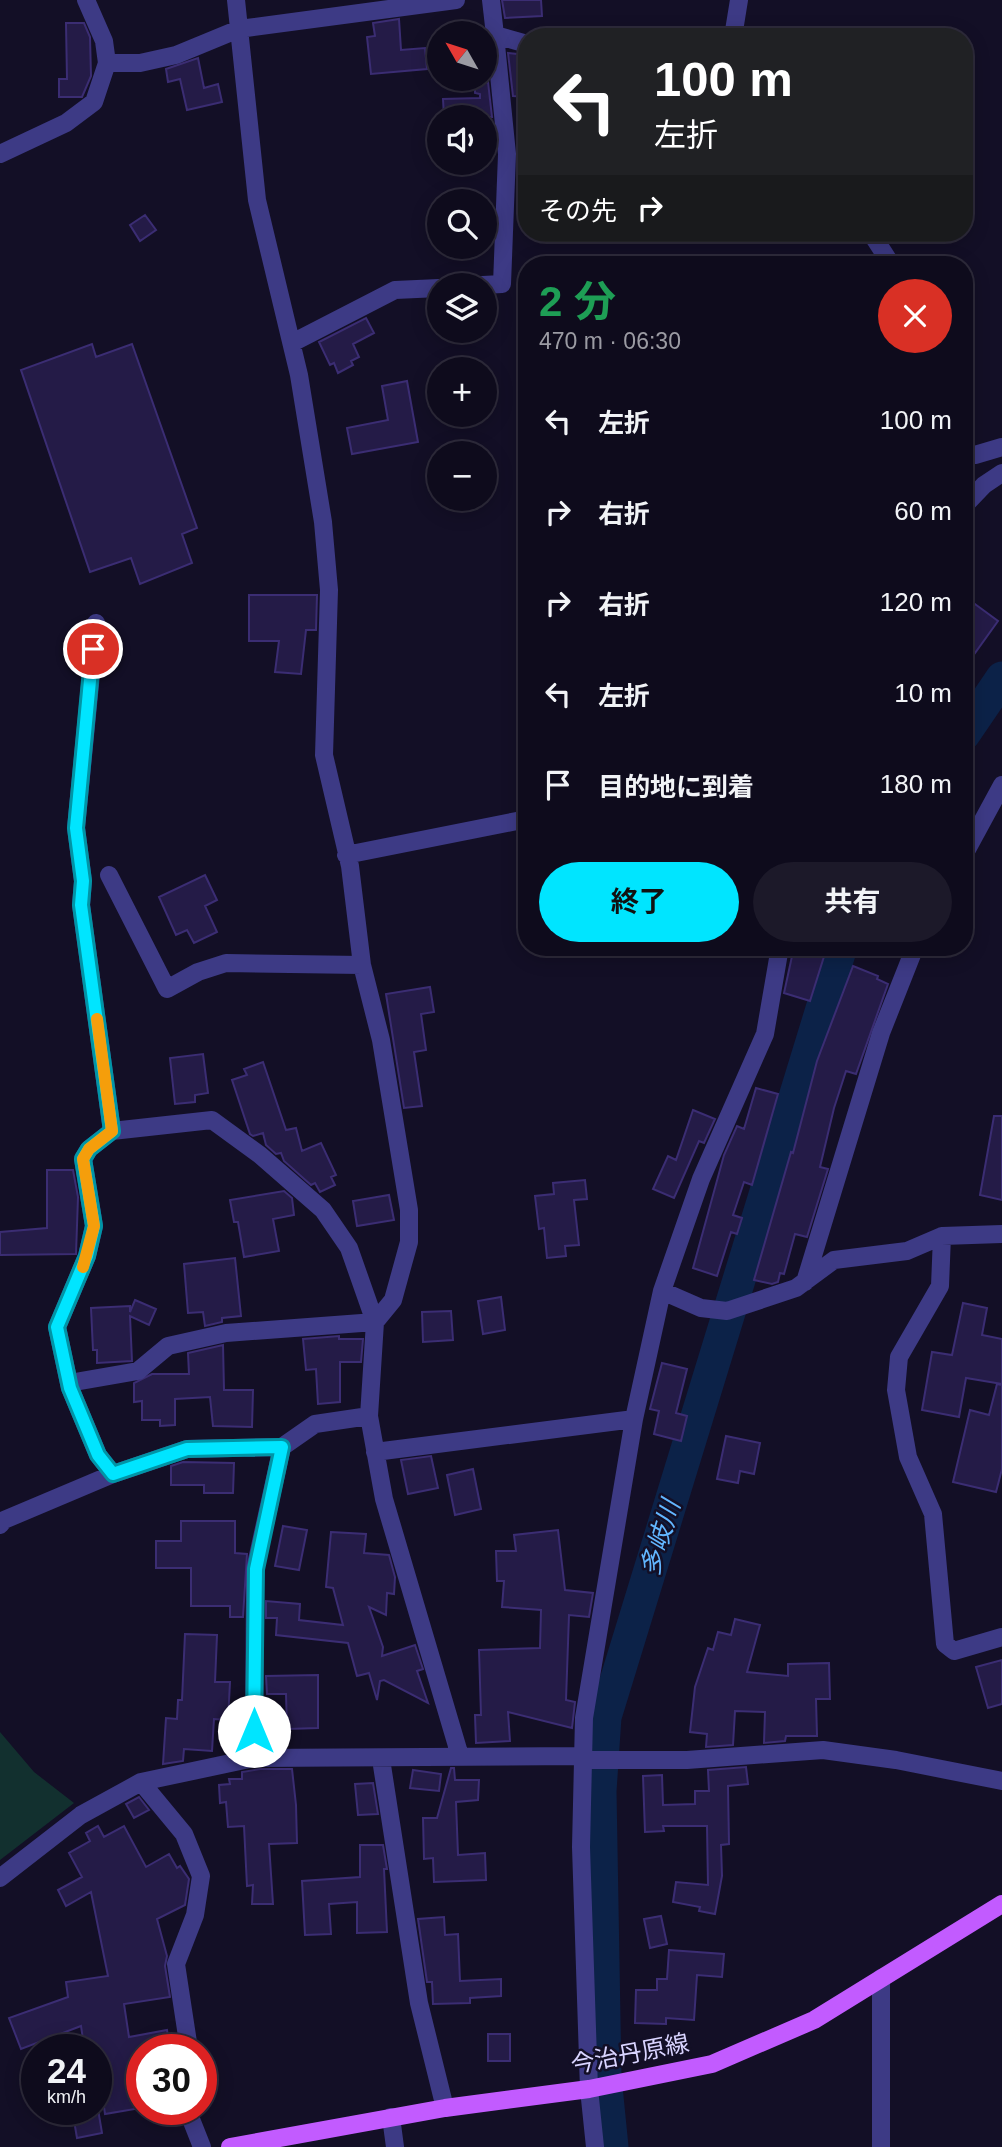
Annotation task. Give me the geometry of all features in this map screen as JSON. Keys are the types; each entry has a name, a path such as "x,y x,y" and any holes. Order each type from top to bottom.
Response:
{"main road":[{"name":"今治丹原線","path":"230,2147 445,2108 589,2089 712,2063 814,2020 1002,1904"}],"street":[{"path":"0,154 66,124 94,102 107,64 104,41 86,0"},
{"path":"69,1383 138,1371 168,1346 226,1333 375,1322 393,1300 409,1242 410,1210 381,1041 362,965 346,855 324,755 329,590 323,522 292,343 257,200 236,0"},
{"path":"107,64 140,63 176,55 239,29 456,0"},
{"path":"491,0 493,21"},
{"path":"734,28 739,0"},
{"path":"497,36 518,41"},
{"path":"497,55 507,154 502,284 497,284"},
{"path":"292,343 395,290 427,289"},
{"path":"973,455 1002,447"},
{"path":"973,497 1002,473"},
{"path":"96,623 76,828 83,881 81,905 112,1131"},
{"path":"973,840 1000,793"},
{"path":"346,855 518,821"},
{"path":"109,875 167,989 198,972 226,963 362,965"},
{"path":"595,2147 589,2089 581,1756 584,1718 634,1419 662,1291 701,1179 765,1034 778,956"},
{"path":"805,1282 881,1033 911,956"},
{"path":"113,1474 98,1455 69,1383 57,1327 87,1256 94,1226 83,1159 89,1149 112,1131 212,1120 260,1155 323,1210 349,1248 375,1322 369,1416 374,1452 402,1569 460,1756"},
{"path":"662,1291 701,1308 727,1311 748,1306 805,1282 834,1260 907,1251 942,1236 1002,1234"},
{"path":"942,1236 940,1286 899,1357 896,1390 908,1457 933,1514 945,1644 954,1651 1002,1637"},
{"path":"0,1525 4,1520 113,1474 187,1449 282,1447 315,1424 369,1416"},
{"path":"374,1452 634,1419"},
{"path":"254,1758 256,1569 282,1447"},
{"path":"0,1878 81,1815 141,1782 254,1758 581,1756 593,1760 688,1760 823,1751 895,1760 1002,1781"},
{"path":"381,1759 419,2003 445,2108"},
{"path":"141,1782 184,1834 201,1876 195,1915 176,1964 187,2034"},
{"path":"881,1978 881,2147"},
{"path":"391,2117 395,2147"},
{"path":"193,2125 202,2147"}],"green space":[{"path":"0,1732 34,1772 74,1803 0,1860"}],"building":[{"path":"502,0 541,0 542,16 505,18"},
{"path":"399,19 401,50 425,48 427,69 371,74 367,37 375,36 373,23"},
{"path":"66,23 84,23 90,37 91,76 82,97 59,97 59,79 67,79"},
{"path":"508,53 518,54 518,96 513,96"},
{"path":"198,58 204,88 218,84 222,102 187,110 180,79 168,82 166,69"},
{"path":"489,91 491,105 443,105 443,99 480,98 480,94 475,93"},
{"path":"145,215 156,230 140,241 130,225"},
{"path":"366,318 374,333 353,344 359,357 351,361 353,365 338,373 334,363 330,365 319,342"},
{"path":"92,344 96,357 132,344 197,528 182,534 192,563 140,584 131,558 90,572 21,370"},
{"path":"407,381 418,442 352,454 347,428 388,420 382,386"},
{"path":"249,595 317,595 316,630 306,630 301,674 275,672 279,641 249,641"},
{"path":"973,603 998,621 975,653 973,652"},
{"path":"205,875 217,900 205,906 217,932 194,943 187,930 176,935 159,897"},
{"path":"792,956 824,956 810,1001 784,993"},
{"path":"853,966 878,976 877,979 888,984 856,1074 846,1071 834,1108 820,1167 828,1169 807,1237 795,1234 784,1274 780,1273 778,1282 772,1284 754,1280 791,1152 793,1153 817,1061"},
{"path":"430,987 434,1012 421,1014 426,1050 414,1052 422,1106 404,1108 386,994"},
{"path":"203,1054 208,1093 195,1095 195,1102 175,1104 170,1058"},
{"path":"263,1062 286,1130 296,1128 302,1151 321,1143 336,1175 331,1177 335,1185 320,1192 315,1183 311,1185 284,1161 281,1153 276,1154 266,1145 263,1133 253,1136 250,1134 232,1080 247,1075 244,1069"},
{"path":"756,1088 778,1094 752,1185 744,1182 733,1215 742,1218 737,1234 731,1232 717,1276 693,1268 724,1155 737,1126 744,1129"},
{"path":"693,1110 715,1119 704,1143 699,1141 674,1198 653,1189 668,1156 676,1160"},
{"path":"994,1116 1002,1116 1002,1200 980,1195"},
{"path":"47,1170 73,1170 78,1197 76,1254 0,1255 0,1232 47,1228"},
{"path":"585,1180 587,1199 574,1200 579,1245 565,1246 566,1256 547,1258 544,1228 539,1229 535,1196 554,1194 553,1183"},
{"path":"284,1191 292,1198 294,1215 273,1219 279,1251 244,1257 238,1222 234,1222 230,1200"},
{"path":"389,1195 394,1220 357,1226 353,1201"},
{"path":"235,1258 241,1316 222,1318 222,1322 205,1326 203,1312 188,1313 184,1264"},
{"path":"501,1297 505,1330 483,1334 478,1301"},
{"path":"135,1300 156,1309 149,1325 130,1316 132,1361 97,1363 97,1350 93,1350 91,1308 130,1306 130,1312"},
{"path":"963,1303 987,1308 982,1335 1002,1339 1002,1384 966,1378 959,1417 922,1410 932,1352 952,1355"},
{"path":"451,1311 453,1340 423,1342 422,1312"},
{"path":"339,1336 339,1339 363,1339 361,1362 340,1362 340,1402 318,1404 316,1369 306,1370 303,1339"},
{"path":"223,1345 224,1390 253,1390 252,1427 213,1426 210,1397 175,1399 175,1425 160,1426 160,1420 142,1420 142,1401 134,1402 134,1383 152,1374 189,1374 188,1353"},
{"path":"662,1363 687,1369 676,1413 687,1416 681,1441 654,1434 659,1411 650,1409"},
{"path":"997,1384 1002,1385 1002,1469 996,1492 953,1482 970,1410 989,1415"},
{"path":"726,1436 760,1443 754,1474 740,1471 738,1483 717,1479"},
{"path":"431,1456 438,1488 408,1494 401,1460"},
{"path":"183,1462 234,1463 233,1493 204,1493 204,1485 171,1485 171,1466"},
{"path":"473,1469 481,1509 455,1515 447,1475"},
{"path":"181,1521 235,1521 235,1553 247,1554 243,1617 230,1617 230,1606 191,1606 191,1568 156,1568 156,1541 181,1541"},
{"path":"283,1526 307,1530 299,1570 275,1566"},
{"path":"558,1530 565,1590 593,1593 589,1617 569,1615 566,1700 575,1702 572,1728 508,1712 510,1741 476,1743 475,1715 481,1715 479,1650 540,1648 541,1610 502,1607 504,1581 497,1581 496,1551 516,1551 514,1535"},
{"path":"331,1532 366,1534 364,1553 389,1555 395,1577 394,1594 387,1593 386,1615 369,1607 383,1647 382,1656 415,1645 423,1669 417,1671 428,1703 384,1680 380,1681 377,1700 369,1673 357,1676 348,1643 276,1635 277,1618 266,1618 266,1601 300,1604 299,1620 343,1625 333,1588 326,1587"},
{"path":"735,1619 760,1625 747,1672 788,1676 788,1664 829,1663 830,1699 816,1699 817,1736 786,1736 785,1741 764,1743 765,1712 735,1711 733,1745 706,1747 707,1734 690,1732 695,1687 708,1648 713,1650 718,1632 731,1635"},
{"path":"185,1634 217,1635 215,1682 230,1682 228,1720 214,1719 212,1751 184,1749 183,1761 163,1764 166,1718 177,1719 178,1700 182,1700"},
{"path":"1002,1660 1002,1704 988,1708 976,1667"},
{"path":"318,1675 318,1728 287,1729 286,1694 267,1694 266,1676"},
{"path":"746,1767 748,1784 728,1786 729,1844 721,1845 722,1876 715,1914 699,1911 700,1907 673,1902 676,1882 708,1885 707,1826 663,1826 664,1831 645,1832 643,1776 662,1775 663,1805 695,1804 695,1791 709,1791 708,1770"},
{"path":"451,1768 454,1768 455,1780 479,1780 478,1800 456,1802 458,1855 485,1853 486,1880 434,1882 433,1858 424,1859 423,1818 437,1818"},
{"path":"292,1769 296,1805 297,1843 269,1844 273,1904 252,1904 253,1885 247,1886 244,1826 228,1827 226,1802 220,1803 219,1785 230,1784 229,1779 242,1779 242,1772"},
{"path":"413,1770 441,1774 439,1791 410,1788"},
{"path":"373,1783 378,1814 358,1815 355,1784"},
{"path":"139,1797 149,1810 134,1818 126,1804"},
{"path":"98,1826 104,1837 124,1826 146,1867 169,1854 177,1868 180,1866 189,1879 185,1905 157,1919 167,1956 165,1966 170,1997 124,2004 129,2034 126,2034 126,2110 112,2113 112,2034 82,2034 81,2026 60,2034 21,2034 21,2049 9,2018 68,1997 66,1982 108,1976 91,1892 66,1906 58,1890 82,1877 69,1853 90,1841 86,1833"},
{"path":"360,1845 383,1845 387,1869 384,1869 387,1932 357,1933 357,1902 329,1904 331,1934 305,1935 302,1881 360,1877"},
{"path":"661,1916 667,1944 650,1948 644,1919"},
{"path":"444,1917 445,1935 458,1934 460,1981 501,1979 501,1996 470,1998 470,2003 433,2004 432,1982 427,1982 418,1919"},
{"path":"669,1950 724,1954 722,1977 697,1975 694,2020 666,2018 666,2024 635,2023 636,1990 657,1990 657,1979 667,1979"},
{"path":"167,2030 168,2034 145,2034"},
{"path":"488,2034 510,2034 510,2061 488,2061"},
{"path":"75,2125 101,2125 102,2133 77,2138"}],"waterway":[{"name":"多岐川","path":"973,721 1002,678"},
{"name":"多岐川","path":"612,2147 605,2077 600,1791 605,1717 838,956"}],"slow traffic":[{"path":"83,1267 94,1226 83,1159 89,1149 112,1131 97,1019"}],"route":[{"path":"93,649 76,828 83,881 81,905 112,1131 89,1149 83,1159 94,1226 87,1256 57,1327 70,1388 98,1455 113,1474 187,1449 282,1447 256,1569 254,1731"}]}
